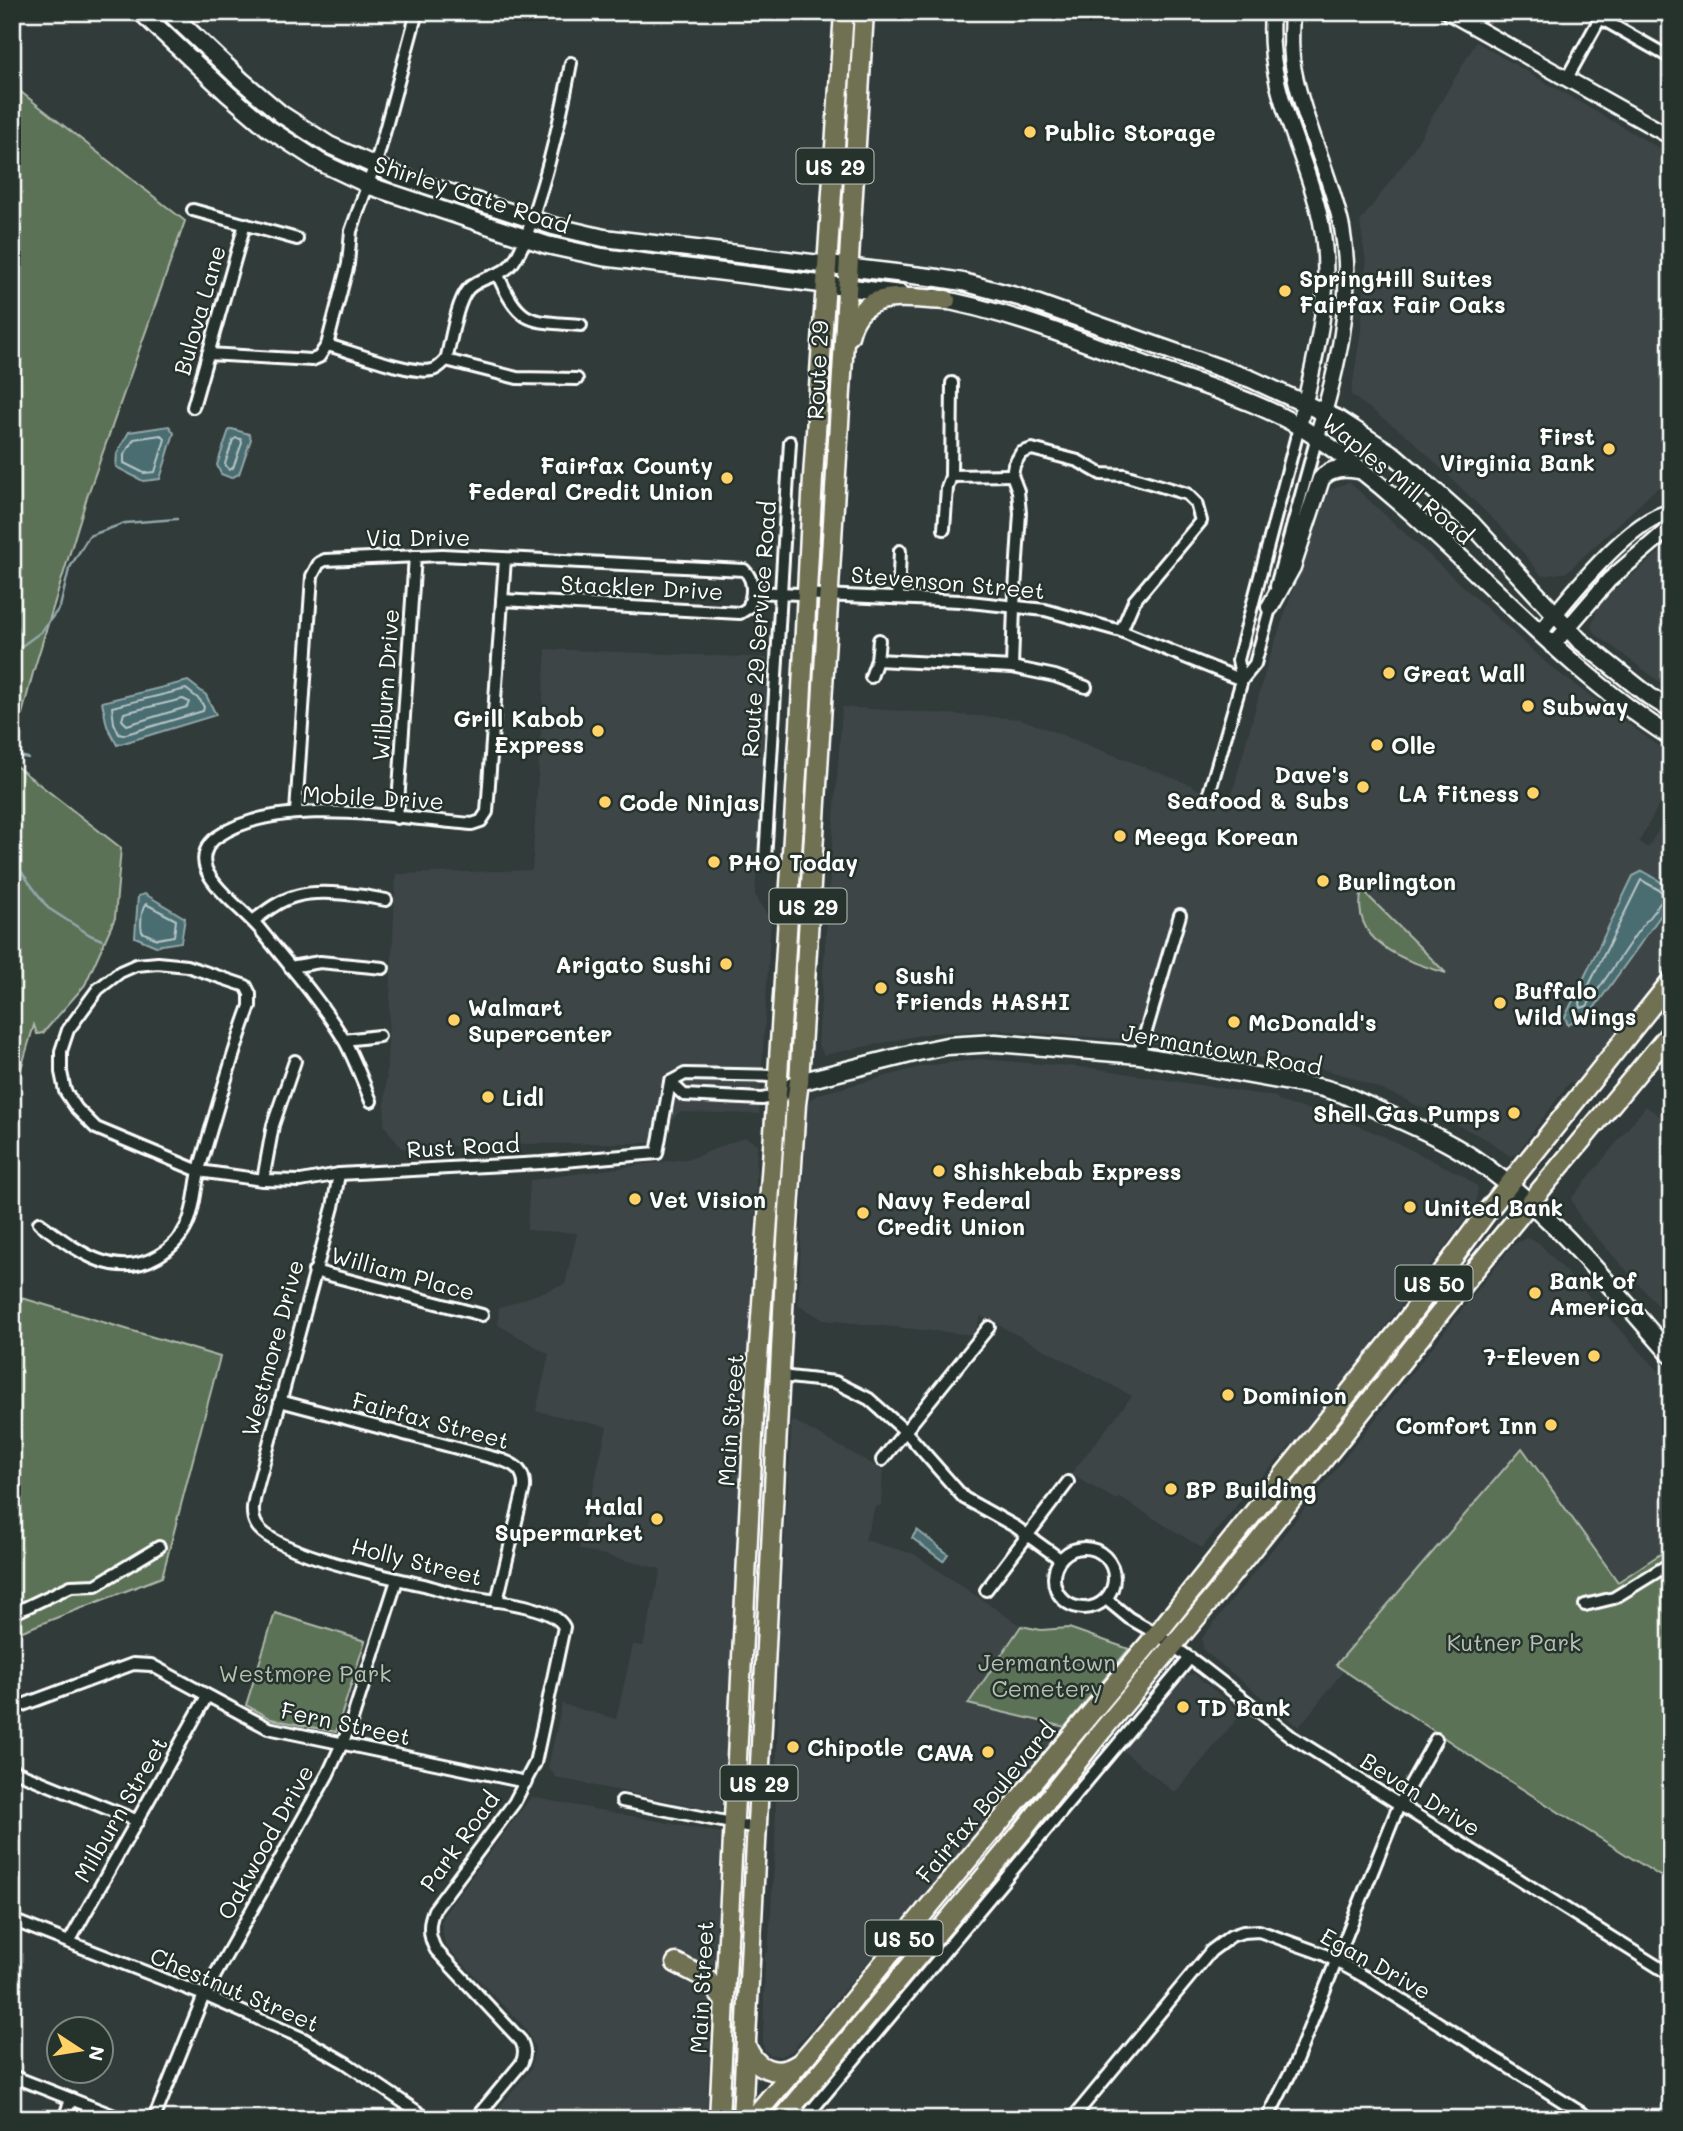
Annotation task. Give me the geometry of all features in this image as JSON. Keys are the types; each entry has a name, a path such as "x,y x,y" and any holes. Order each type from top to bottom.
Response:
{"main road":[{"name":"Shirley Gate Road","path":"141,12 228,94 270,129 320,162 368,185 572,251 625,261 846,287"},
{"name":"Shirley Gate Road","path":"169,12 281,114 329,145 374,167 576,232 633,243 848,268"},
{"name":"Route 29","path":"800,725 813,477 844,12"},
{"name":"Route 29","path":"819,731 864,12"},
{"name":"Waples Mill Road","path":"848,268 963,282 1019,297 1251,379 1325,411 1395,456 1471,523 1566,627 1590,649 1671,710"},
{"name":"Waples Mill Road","path":"846,287 946,300 1012,318 1243,399 1299,427 1317,437 1436,534 1552,646 1636,713 1671,737"},
{"path":"841,380 853,320 864,306 888,299 946,300"},
{"path":"1270,607 1292,567 1321,479 1338,469 1360,471"},
{"name":"Main Street","path":"719,2119 754,1417 800,725"},
{"name":"Main Street","path":"742,2119 788,1221 799,1082 819,731"},
{"name":"Fairfax Boulevard","path":"752,2119 1157,1634 1671,981"},
{"name":"Fairfax Boulevard","path":"794,2114 1032,1834 1101,1732 1174,1646 1433,1321 1671,1032"},
{"name":"Jermantown Road","path":"776,1096 799,1082 918,1052 970,1044 1012,1044 1139,1055 1304,1083 1343,1094 1461,1150 1509,1185 1530,1202 1605,1280 1671,1355"},
{"path":"778,1076 799,1082"},
{"path":"1419,1303 1433,1321"},
{"path":"1320,1428 1335,1446"},
{"path":"676,1963 707,1979 724,2000"},
{"path":"745,2042 755,2062 769,2070 783,2071 800,2064"}],"street":[{"path":"208,354 312,360 319,357 327,345 348,264 351,231 374,167 417,12"},
{"path":"1242,680 1238,660 1305,402 1321,330 1325,295 1325,253 1318,209 1275,80 1270,33 1272,12"},
{"path":"1210,790 1242,680 1255,664 1325,411 1344,321 1346,274 1342,229 1331,186 1303,111 1294,73 1290,36 1292,12"},
{"path":"1448,12 1671,137"},
{"path":"1567,78 1602,15 1671,58"},
{"path":"327,345 419,369 431,370 446,360 461,301 467,290 484,279 498,275 513,264 526,238 554,151 571,63"},
{"name":"Bulova Lane","path":"193,210 297,239"},
{"name":"Bulova Lane","path":"193,407 245,224"},
{"path":"498,275 516,311 528,318 582,325"},
{"path":"446,360 517,377 577,379"},
{"path":"943,529 947,488 951,476 952,383"},
{"name":"Route 29 Service Road","path":"765,860 790,442"},
{"path":"1012,667 1020,513 1018,491 1012,475 1021,453 1032,449 1078,461 1101,474 1124,475 1187,494 1196,503 1201,521 1134,601 1121,631"},
{"path":"951,476 1012,475"},
{"path":"1540,633 1564,601 1606,556 1659,514 1671,512"},
{"path":"1552,646 1609,580 1634,556 1651,545 1671,523"},
{"path":"898,598 900,551"},
{"name":"Via Drive","path":"296,812 314,569 319,563 331,558 415,556 744,570 748,573 752,592"},
{"name":"Wilburn Drive","path":"397,818 415,556"},
{"name":"Mobile Drive","path":"371,1101 344,1040 253,921 209,875 204,863 206,850 212,840 236,826 296,812 472,824 485,817 505,559"},
{"name":"Stackler Drive","path":"502,600 740,613 748,608 752,592 807,594"},
{"name":"Stevenson Street","path":"807,594 1014,606 1070,616 1121,631 1242,680"},
{"path":"871,677 877,660 879,640"},
{"path":"877,660 1012,667 1055,676 1086,687"},
{"path":"253,921 274,906 304,894 374,897 386,900"},
{"path":"1139,1055 1180,915"},
{"path":"290,967 320,962 383,968"},
{"path":"39,1223 97,1261 120,1266 143,1263 164,1252 183,1233 192,1212 199,1171 250,1006 250,994 246,986 187,966 159,963 136,965 120,972 98,989 68,1030 61,1051 65,1091 77,1109 96,1128 199,1171"},
{"path":"344,1040 379,1036"},
{"path":"263,1180 273,1125 295,1060"},
{"path":"776,1096 762,1099 684,1095 670,1082 685,1074 778,1076"},
{"name":"Rust Road","path":"199,1171 263,1180 301,1181 339,1174 541,1163 657,1153 670,1082"},
{"name":"Westmore Drive","path":"260,1531 253,1518 253,1507 333,1206 339,1174"},
{"name":"William Place","path":"314,1271 482,1315"},
{"path":"882,1460 989,1327"},
{"path":"780,1376 835,1382 869,1399 905,1431 964,1497 1028,1535 1060,1559"},
{"name":"Fairfax Street","path":"280,1401 514,1464 520,1469 524,1488 497,1601"},
{"path":"986,1590 1068,1482"},
{"name":"Holly Street","path":"260,1531 292,1549 397,1580 553,1615 564,1627"},
{"path":"12,1614 71,1586 96,1585 159,1547"},
{"path":"1087,1548 1104,1555 1110,1563 1114,1581 1106,1599 1098,1605 1078,1608 1061,1597 1054,1578 1060,1559 1077,1549 1087,1548"},
{"path":"1585,1605 1614,1598 1671,1563"},
{"name":"Oakwood Drive","path":"154,2119 204,1995 342,1744 397,1580"},
{"name":"Bevan Drive","path":"1106,1599 1129,1618 1174,1646 1292,1737 1671,1975"},
{"name":"Park Road","path":"475,2119 522,2064 524,2047 436,1950 430,1940 431,1919 514,1803 526,1782 538,1751 564,1627"},
{"path":"1009,1813 1032,1834 1117,1745 1190,1658"},
{"name":"Fern Street","path":"12,1709 142,1663 151,1665 268,1728 526,1782"},
{"name":"Milburn Street","path":"69,1942 207,1696"},
{"path":"1101,1732 1117,1745"},
{"path":"1267,2119 1294,2066 1399,1805 1436,1739"},
{"path":"12,1770 138,1821"},
{"path":"622,1801 756,1828"},
{"name":"Chestnut Street","path":"12,1920 204,1995 302,2038 346,2063 428,2119"},
{"name":"Egan Drive","path":"1072,2119 1220,1942 1243,1932 1259,1931 1335,1960 1591,2119"},
{"path":"12,2076 122,2119"},
{"path":"64,2119 71,2099"}],"shaded area":[{"path":"1476,42 1671,155 1671,482 1656,489 1567,572 1542,576 1507,533 1410,438 1351,395 1361,330 1366,263 1360,222 1411,153"},
{"path":"1349,482 1552,668 1671,755 1671,782 1639,842 1648,848 1671,807 1671,965 1575,1084 1570,1082 1517,1153 1510,1156 1486,1139 1400,1097 1347,1076 1296,1062 1118,1039 994,1030 931,1033 824,1055 818,1044 842,707 1021,719 1191,785 1228,809 1267,665 1327,491"},
{"path":"1671,543 1671,690 1598,636 1591,627 1600,602"},
{"path":"546,649 767,658 755,895 771,921 759,1114 679,1112 652,1143 401,1148 384,1125 396,874 532,870"},
{"path":"980,1059 1092,1068 1276,1097 1280,1102 1330,1115 1381,1135 1462,1175 1478,1187 1476,1205 1320,1414 1246,1494 1202,1548 1119,1497 1116,1500 1071,1474 1132,1396 981,1316 973,1335 824,1320 798,1305 807,1106 810,1099 819,1094 924,1066"},
{"path":"1646,1106 1671,1124 1671,1320 1582,1221 1571,1199"},
{"path":"745,1137 757,1144 757,1236 722,1812 557,1778 548,1768 562,1704 616,1719 633,1645 643,1646 661,1569 579,1549 607,1427 536,1411 549,1354 498,1325 499,1308 565,1284 577,1233 527,1230 530,1180 692,1158"},
{"path":"1526,1238 1538,1242 1671,1384 1671,1669 1521,1447 1299,1727 1203,1650 1202,1638 1513,1245"},
{"path":"792,1420 883,1470 881,1506 875,1507 865,1540 914,1554 1021,1626 969,1704 1065,1727 818,2021 792,2051 781,2056 771,2055 764,2050 763,2040 765,1953 768,1953 775,1850 778,1691 775,1690"},
{"path":"1194,1674 1242,1713 1175,1793 1122,1750 1186,1675"},
{"path":"531,1797 721,1833 706,2119 490,2119 531,2069 535,2048 526,2029 445,1945 441,1923 445,1913"}],"green space":[{"path":"12,85 185,221 87,497 33,673 12,752"},
{"path":"12,763 121,848 115,918 85,985 43,1033 37,1034 34,1025 12,1099"},
{"path":"1362,890 1446,973 1398,955 1372,936 1364,924 1360,908"},
{"path":"779,1194 783,1217 774,1332 771,1332 769,1327"},
{"path":"12,1295 220,1357 162,1577 12,1635"},
{"name":"Kutner Park","path":"1522,1448 1618,1582 1671,1547 1671,1883 1489,1768 1336,1665"},
{"name":"Westmore Park","path":"275,1613 365,1641 336,1732 271,1719 246,1705"},
{"name":"Jermantown Cemetery","path":"1021,1626 1041,1630 1069,1628 1129,1649 1065,1727 968,1704"}],"water":[{"path":"169,426 174,433 160,479 143,481 116,467 117,453 129,432"},
{"path":"229,430 249,434 251,439 239,474 231,478 221,474 217,465"},
{"path":"188,681 206,695 216,715 117,745 107,726 102,702"},
{"path":"1643,871 1666,887 1671,901 1592,1011 1568,1025 1565,1017 1633,876"},
{"path":"145,894 185,918 181,942 156,946 135,937 138,896"},
{"path":"917,1530 948,1554 943,1561 912,1538"}],"waterway":[{"path":"12,653 41,632 60,607 69,569 89,536 125,523 177,519"},
{"path":"12,754 28,758"},
{"path":"12,859 48,908 102,940"}],"place":[{"name":"Public Storage","path":"1030,132"},
{"name":"SpringHill Suites Fairfax Fair Oaks","path":"1285,291"},
{"name":"First Virginia Bank","path":"1609,449"},
{"name":"Fairfax County Federal Credit Union","path":"727,478"},
{"name":"Great Wall","path":"1389,673"},
{"name":"Subway","path":"1528,706"},
{"name":"Grill Kabob Express","path":"598,731"},
{"name":"Olle","path":"1377,745"},
{"name":"Dave's Seafood & Subs","path":"1363,787"},
{"name":"LA Fitness","path":"1533,793"},
{"name":"Code Ninjas","path":"605,802"},
{"name":"Meega Korean","path":"1120,836"},
{"name":"PHO Today","path":"714,862"},
{"name":"Burlington","path":"1323,881"},
{"name":"Arigato Sushi","path":"726,964"},
{"name":"Sushi Friends HASHI","path":"881,988"},
{"name":"Buffalo Wild Wings","path":"1500,1003"},
{"name":"Walmart Supercenter","path":"454,1020"},
{"name":"McDonald's","path":"1234,1022"},
{"name":"Lidl","path":"488,1097"},
{"name":"Shell Gas Pumps","path":"1514,1113"},
{"name":"Shishkebab Express","path":"939,1171"},
{"name":"Vet Vision","path":"635,1199"},
{"name":"United Bank","path":"1410,1207"},
{"name":"Navy Federal Credit Union","path":"863,1213"},
{"name":"Bank of America","path":"1535,1293"},
{"name":"7-Eleven","path":"1594,1356"},
{"name":"Dominion","path":"1228,1395"},
{"name":"Comfort Inn","path":"1551,1425"},
{"name":"BP Building","path":"1171,1489"},
{"name":"Halal Supermarket","path":"657,1519"},
{"name":"TD Bank","path":"1183,1707"},
{"name":"Chipotle","path":"793,1747"},
{"name":"CAVA","path":"988,1752"}]}
